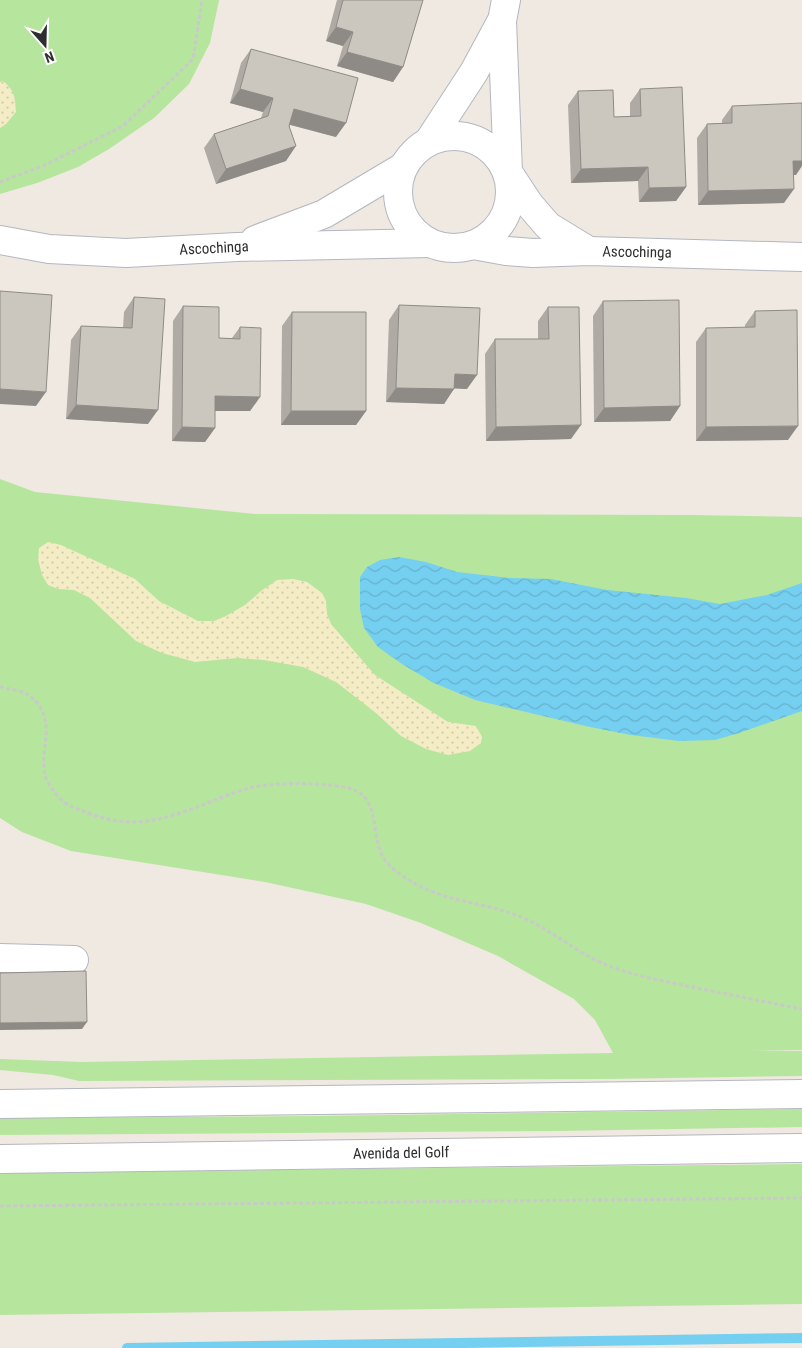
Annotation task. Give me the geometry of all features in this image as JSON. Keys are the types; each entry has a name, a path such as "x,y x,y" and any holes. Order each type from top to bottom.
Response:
{"street":[{"path":"429,141 474,72 504,10"},
{"path":"504,10 508,172 511,190 509,208 501,223 489,236 473,245 458,248 444,247 430,242 415,233 404,219 399,202 398,184 403,167 414,152 429,141 448,135 467,136 484,144 499,156 508,172 529,204 548,226 589,251"},
{"path":"237,247 324,214 403,167"},
{"name":"Ascochinga","path":"0,240 49,249 126,253 237,247 430,242"},
{"name":"Ascochinga","path":"473,245 506,251 534,253 589,251 802,257"},
{"path":"0,958 74,960"},
{"path":"0,1104 802,1094"},
{"name":"Avenida del Golf","path":"0,1159 802,1148"}],"path":[{"path":"0,182 43,166 123,126 193,59 202,0"},
{"path":"0,687 29,695 37,703 46,718 47,736 43,766 46,779 56,794 66,804 98,817 131,822 165,817 251,788 273,784 319,785 354,789 364,796 371,808 378,845 389,866 403,877 430,892 462,902 498,909 524,918 612,968 653,979 802,1009"},
{"path":"0,1206 802,1198"}],"green space":[{"path":"0,0 219,0 210,43 189,84 154,118 109,149 78,167 37,183 0,194"},
{"path":"0,479 35,492 255,514 802,517 802,1050 749,1051 802,1051 802,1076 606,1079 79,1081 53,1075 0,1070 0,1059 82,1062 613,1053 595,1020 574,999 498,956 421,923 366,904 265,882 71,851 22,832 0,818"},
{"path":"802,1109 802,1127 557,1131 0,1135 0,1118 318,1116"},
{"path":"802,1164 802,1304 0,1315 0,1173"}],"sand":[{"path":"3,81 14,95 16,112 0,128 0,82"},
{"path":"48,542 61,545 135,579 159,601 198,621 214,621 226,616 245,605 277,580 293,579 307,582 322,593 326,601 327,614 331,624 375,675 448,722 476,726 482,737 481,743 470,751 448,755 426,749 401,736 376,713 336,682 303,667 264,660 237,658 195,662 162,653 136,641 90,598 74,590 58,589 48,585 42,575 38,559 39,548"}],"water":[{"path":"399,557 426,562 457,572 511,578 551,579 607,590 686,598 720,604 767,595 802,583 802,711 715,740 679,741 631,735 590,727 475,700 434,683 402,664 378,647 364,628 360,609 360,577 367,567 380,560"}],"building":[{"path":"343,0 423,0 403,67 347,52 353,32 336,27"},
{"path":"251,49 358,78 346,123 294,109 289,126 296,146 226,169 214,134 268,116 273,98 240,89"},
{"path":"682,87 686,187 649,188 648,167 581,169 578,91 613,90 614,117 641,116 640,89"},
{"path":"802,103 802,161 793,161 794,189 708,191 707,124 732,123 732,106"},
{"path":"0,291 52,295 46,392 0,389"},
{"path":"134,297 165,299 158,410 76,405 81,326 132,328"},
{"path":"679,300 680,406 604,408 603,301"},
{"path":"399,305 480,308 477,375 455,374 454,389 396,388"},
{"path":"183,306 219,307 219,338 240,339 240,327 261,328 260,397 215,396 215,428 182,427"},
{"path":"548,307 579,307 581,425 496,427 495,339 549,339"},
{"path":"797,310 798,426 706,427 706,328 755,327 755,311"},
{"path":"292,312 366,312 366,411 291,411"},
{"path":"86,971 87,1022 0,1023 0,973"}],"waterway":[{"path":"127,1348 802,1338"}]}
